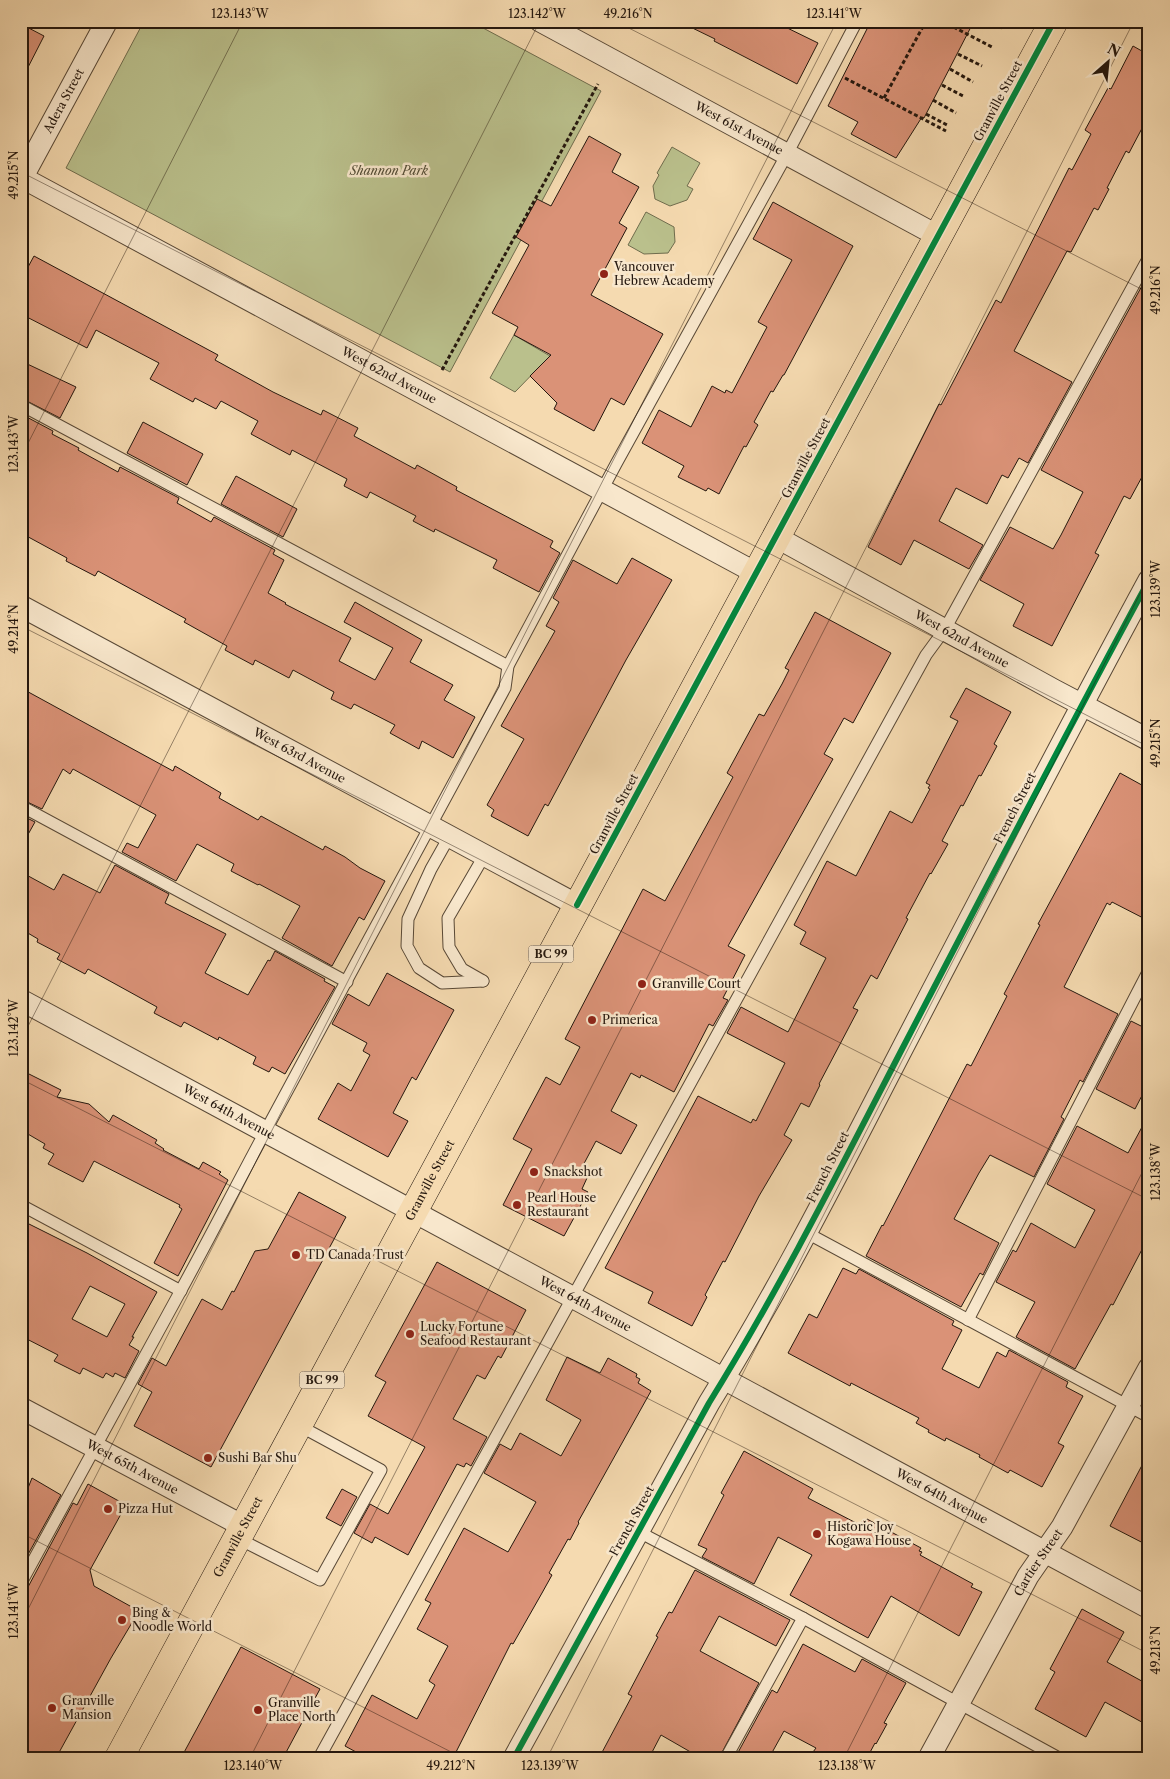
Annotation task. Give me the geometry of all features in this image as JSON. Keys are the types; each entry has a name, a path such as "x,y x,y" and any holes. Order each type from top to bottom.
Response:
{"highway":[{"name":"Granville Street","path":"119,1758 1054,21"}],"street":[{"name":"Adera Street","path":"22,178 107,21"},
{"name":"West 61st Avenue","path":"540,21 938,236"},
{"name":"West 62nd Avenue","path":"22,178 756,573"},
{"name":"West 62nd Avenue","path":"776,537 1081,705 1149,740"},
{"name":"French Street","path":"514,1758 709,1403 740,1353 807,1233 1081,705 1149,580"},
{"name":"West 63rd Avenue","path":"21,606 577,905"},
{"name":"West 64th Avenue","path":"21,1000 1149,1608"},
{"name":"Cartier Street","path":"929,1758 1028,1576 1062,1527 1149,1368"},
{"name":"West 65th Avenue","path":"21,1408 94,1447 240,1532"}],"lane":[{"path":"21,1584 94,1447 181,1291 429,826 505,688 508,666 602,490 787,154 857,21"},
{"path":"319,1758 926,655 945,629 1149,256"},
{"path":"21,405 508,666"},
{"path":"21,806 347,982"},
{"path":"449,837 431,869 408,919 407,946 419,968 442,983 483,981 462,969 449,947 448,918 484,856"},
{"path":"968,1320 1149,970"},
{"path":"21,1205 181,1291"},
{"path":"807,1233 1149,1417"},
{"path":"240,1532 320,1580 381,1470 298,1425"},
{"path":"639,1532 803,1618 1058,1758"},
{"path":"726,1758 803,1618"}],"path":[{"path":"884,98 926,21"},
{"path":"942,21 992,48"},
{"path":"988,21 1002,28"},
{"path":"958,54 982,66"},
{"path":"950,69 973,82"},
{"path":"831,70 946,131"},
{"path":"442,370 598,84"},
{"path":"942,85 965,97"},
{"path":"933,100 956,113"},
{"path":"926,114 949,126"}],"green space":[{"name":"Shannon Park","path":"144,21 470,21 601,91 450,372 66,168"},
{"path":"672,147 700,163 687,186 693,189 687,200 670,206 655,199 653,186 659,175 657,173"},
{"path":"646,212 674,227 675,242 668,253 644,254 628,245"},
{"path":"514,335 550,356 515,392 490,378"}],"building":[{"path":"678,21 773,21 818,43 797,84"},
{"path":"871,21 974,21 924,118 922,117 896,158 851,134 858,122 828,106"},
{"path":"21,24 44,36 21,81"},
{"path":"1133,46 1149,55 1149,115 1129,153 1126,151 1098,210 1094,208 1071,252 1067,251 1014,351 1072,382 1028,463 1019,458 1008,478 1002,475 987,504 956,488 939,521 983,545 969,569 914,540 901,565 868,547 939,404 941,405 996,300 1001,303 1069,168 1072,170 1091,134 1085,130 1108,88 1111,89"},
{"path":"589,136 621,154 612,172 639,187 619,223 627,228 591,295 663,334 624,405 611,398 594,431 554,409 557,403 530,376 551,355 514,335 518,327 492,313 529,245 516,237 537,199 551,206"},
{"path":"773,202 853,246 784,375 773,392 771,391 754,422 758,425 746,447 744,446 719,494 708,488 706,491 678,477 684,466 642,443 659,410 691,427 712,386 725,393 726,390 732,393 767,327 758,322 792,260 753,239"},
{"path":"34,256 218,355 215,360 273,392 321,415 323,410 358,428 354,436 415,469 417,465 457,487 456,490 553,541 550,547 560,553 539,592 493,568 497,560 435,529 434,532 413,521 416,516 370,492 367,498 344,486 347,479 292,450 290,455 251,434 258,421 221,401 216,409 195,398 193,402 150,379 159,363 96,330 87,348 21,314 21,280"},
{"path":"1149,273 1149,464 1130,499 1124,496 1095,553 1099,555 1052,646 1013,626 1024,604 980,580 1010,527 1053,549 1061,535 1083,492 1041,470"},
{"path":"21,361 76,387 60,418 21,398"},
{"path":"21,414 53,431 52,434 118,472 120,467 179,498 177,503 211,522 214,517 275,550 273,554 284,560 268,593 285,604 351,638 339,661 375,680 393,648 344,622 355,602 422,640 410,662 453,685 444,700 475,717 453,758 422,741 419,749 390,733 395,725 354,704 351,709 331,699 334,692 293,670 289,678 255,660 253,665 225,650 227,646 184,622 186,619 98,571 95,576 66,561 67,558 21,533"},
{"path":"143,422 203,454 187,485 127,453"},
{"path":"236,476 297,509 283,537 221,504"},
{"path":"632,558 672,580 626,660 548,806 545,804 528,836 491,816 494,810 487,805 524,739 501,726 555,631 546,626 559,602 553,598 573,560 617,584"},
{"path":"815,612 891,653 853,723 844,718 824,754 833,759 728,946 745,955 723,998 728,1000 713,1026 709,1024 674,1092 641,1075 640,1078 631,1073 611,1111 637,1125 621,1154 596,1141 579,1173 587,1178 582,1189 588,1192 564,1236 503,1205 532,1149 513,1139 546,1077 560,1085 580,1047 565,1039 643,889 665,901 733,777 727,773 759,714 764,716 782,684 789,670 785,668"},
{"path":"21,688 173,771 175,766 221,793 219,798 258,820 261,816 323,850 325,846 385,881 364,920 359,917 332,966 282,938 300,906 231,871 234,864 197,844 176,881 122,852 127,843 138,848 156,815 73,769 70,774 63,769 42,809 21,799"},
{"path":"966,688 1011,712 994,744 997,746 963,806 961,805 942,841 948,844 906,918 908,919 877,979 871,975 853,1008 858,1010 809,1107 801,1103 784,1135 792,1140 759,1196 725,1262 723,1261 705,1295 707,1297 692,1326 648,1303 653,1292 605,1268 698,1096 751,1123 753,1119 756,1121 785,1063 727,1033 741,1007 788,1032 826,958 800,944 806,932 794,925 827,861 856,876 890,811 912,823 930,789 928,788 930,785 926,783 958,721 950,717"},
{"path":"1120,773 1149,789 1149,921 1112,902 1110,905 1107,903 1064,987 1118,1014 1083,1082 1080,1080 1061,1117 1064,1119 1034,1177 990,1155 954,1219 999,1243 983,1275 980,1273 961,1307 866,1256 967,1064 971,1066 1007,996 1004,994 1040,925 1038,924"},
{"path":"21,815 35,822 21,847"},
{"path":"115,865 169,894 165,903 226,934 205,973 248,995 275,951 325,979 324,981 335,987 285,1074 272,1067 269,1072 253,1064 256,1057 219,1037 218,1040 184,1022 181,1027 154,1013 157,1007 88,969 85,974 57,959 60,954 37,942 38,939 21,929 21,872 54,890 63,874 100,893"},
{"path":"387,973 454,1010 416,1080 412,1077 393,1113 408,1121 388,1157 318,1119 338,1083 351,1091 370,1055 363,1051 367,1043 332,1024 348,994 369,1006"},
{"path":"1131,1021 1149,1030 1149,1082 1135,1109 1096,1089"},
{"path":"21,1070 61,1090 57,1097 89,1104 109,1122 113,1115 157,1140 155,1143 163,1150 199,1169 203,1162 221,1172 219,1174 228,1180 178,1276 154,1263 182,1209 179,1207 180,1205 94,1161 83,1182 48,1164 54,1154 43,1148 45,1144 21,1130"},
{"path":"1149,1114 1149,1236 1113,1305 1111,1304 1075,1369 1016,1337 1035,1302 996,1282 1013,1250 1016,1252 1031,1223 1075,1248 1095,1210 1047,1184 1077,1126 1128,1153"},
{"path":"299,1192 346,1217 211,1467 134,1426 152,1392 138,1384 152,1358 166,1366 202,1299 222,1310 232,1291 234,1292 255,1251 268,1249"},
{"path":"21,1220 87,1253 157,1292 129,1345 139,1351 125,1378 115,1373 113,1377 106,1373 103,1378 83,1368 80,1374 54,1361 58,1355 21,1336","holes":["90,1286 125,1304 107,1337 72,1319"]},
{"path":"437,1262 526,1310 501,1358 498,1356 485,1379 477,1375 453,1419 487,1437 471,1466 466,1463 464,1467 457,1464 408,1555 375,1537 372,1543 354,1533 370,1504 388,1514 425,1447 368,1416 386,1382 375,1376"},
{"path":"843,1268 856,1274 859,1269 954,1321 952,1325 962,1330 942,1369 979,1388 997,1352 1006,1357 1009,1350 1068,1382 1066,1387 1083,1396 1058,1443 1064,1446 1042,1487 1010,1470 1008,1473 979,1457 980,1455 946,1438 945,1441 916,1423 919,1418 851,1383 850,1386 788,1353 809,1314 817,1318"},
{"path":"567,1357 600,1373 608,1358 637,1374 636,1377 640,1379 638,1383 651,1391 578,1522 570,1540 568,1539 549,1573 552,1575 542,1593 513,1644 511,1643 453,1758 367,1758 345,1746 372,1695 417,1719 435,1685 429,1681 448,1646 417,1629 431,1603 425,1600 464,1528 508,1552 536,1502 484,1473 500,1444 511,1450 520,1433 561,1456 581,1420 546,1400"},
{"path":"744,1451 813,1489 808,1498 860,1525 863,1520 865,1522 867,1519 921,1548 919,1551 922,1552 920,1555 973,1584 971,1587 982,1592 959,1636 891,1596 868,1638 844,1625 790,1595 812,1555 778,1537 754,1584 702,1557 707,1549 698,1545 724,1495 721,1493"},
{"path":"1149,1452 1149,1546 1110,1526"},
{"path":"32,1478 61,1495 21,1567 21,1484 28,1488"},
{"path":"88,1484 126,1505 90,1570 94,1586 139,1611 56,1758 21,1758 21,1590 28,1587 73,1503 77,1505"},
{"path":"342,1489 357,1497 341,1526 326,1518"},
{"path":"695,1570 790,1620 776,1646 719,1616 700,1651 759,1683 719,1758 701,1758 661,1735 649,1758 599,1758 632,1696 628,1694 658,1637 656,1636 669,1612 672,1613"},
{"path":"1082,1609 1124,1632 1107,1662 1149,1685 1149,1726 1105,1702 1086,1737 1035,1709 1055,1672 1050,1669"},
{"path":"803,1644 855,1672 862,1659 906,1683 884,1723 887,1724 876,1744 867,1758 824,1758 813,1752 816,1748 784,1731 769,1758 735,1758 772,1690 777,1693"},
{"name":"Granville Place North","path":"241,1647 320,1689 283,1758 181,1758"}],"cycle path":[{"path":"577,905 1054,21"},
{"path":"514,1758 709,1403 760,1317 808,1230 1023,816 1149,580"}],"place":[{"name":"Vancouver Hebrew Academy","path":"604,274"},
{"name":"Granville Court","path":"642,984"},
{"name":"Primerica","path":"592,1020"},
{"name":"Snackshot","path":"534,1172"},
{"name":"Pearl House Restaurant","path":"517,1205"},
{"name":"TD Canada Trust","path":"296,1255"},
{"name":"Lucky Fortune Seafood Restaurant","path":"410,1334"},
{"name":"Sushi Bar Shu","path":"208,1458"},
{"name":"Pizza Hut","path":"108,1509"},
{"name":"Historic Joy Kogawa House","path":"817,1534"},
{"name":"Bing & Noodle World","path":"122,1620"},
{"name":"Granville Mansion","path":"52,1708"},
{"name":"Granville Place North","path":"258,1710"}]}
